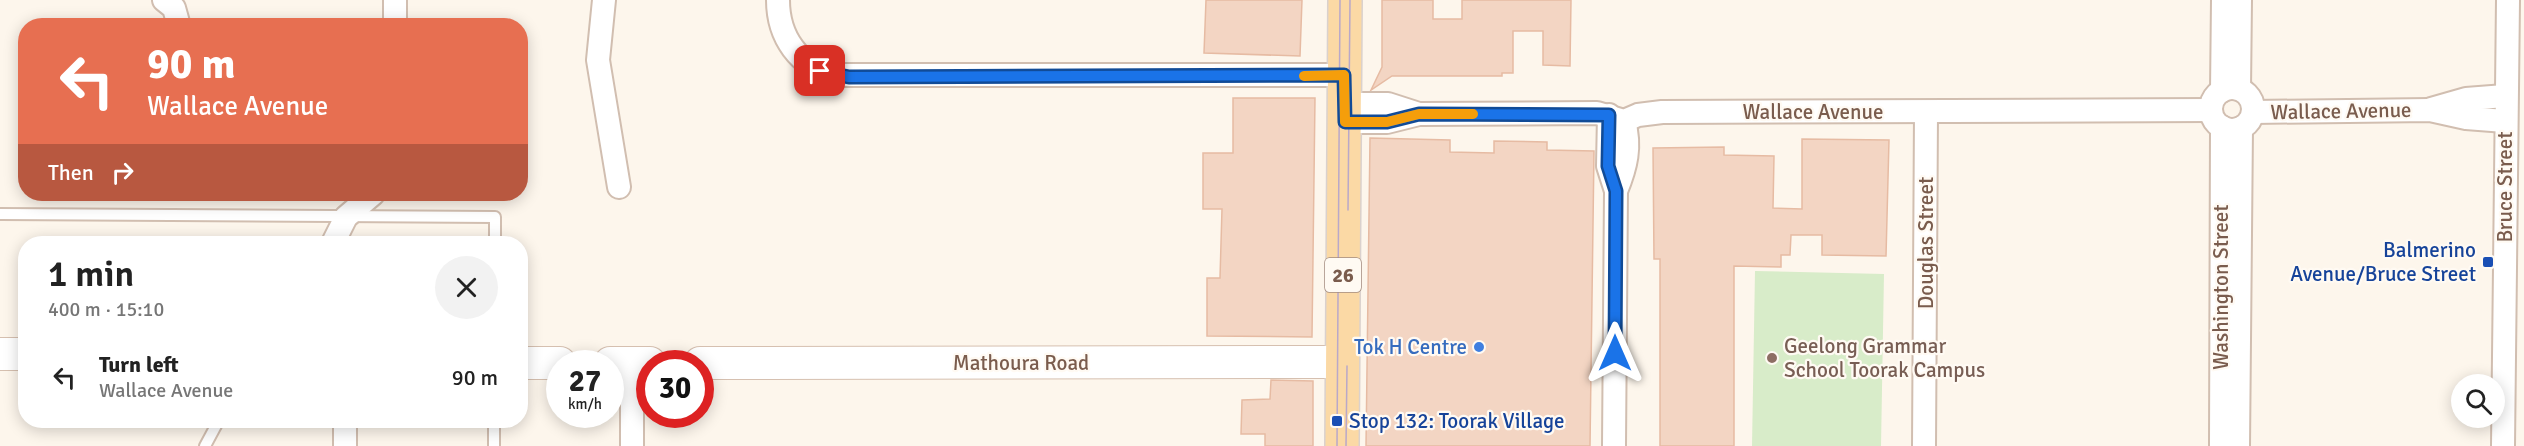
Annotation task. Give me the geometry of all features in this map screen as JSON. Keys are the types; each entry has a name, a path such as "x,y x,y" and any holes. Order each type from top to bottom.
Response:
{"main road":[{"name":"26","path":"1342,446 1345,0"}],"street":[{"path":"164,0 174,8 177,18"},
{"path":"395,0 395,18"},
{"path":"604,0 598,60 619,187"},
{"name":"Wallace Avenue","path":"778,0 782,27 794,51 820,71 835,75 1345,100 1388,104 1419,114 1617,118 1662,112 2430,110 2466,118 2505,121"},
{"name":"Washington Street","path":"2223,0 2231,109 2238,446"},
{"name":"Washington Street","path":"2221,446 2231,109 2240,0"},
{"name":"Bruce Street","path":"2503,446 2514,295 2505,121 2508,0"},
{"name":"Wallace Avenue","path":"2430,110 2466,99 2505,96"},
{"name":"Douglas Street","path":"1924,446 1926,112"},
{"path":"1614,446 1616,191 1608,166 1617,118"},
{"path":"336,236 346,217 365,201"},
{"path":"0,354 18,354"},
{"name":"Mathoura Road","path":"714,363 1342,362"},
{"path":"528,363 546,363"},
{"path":"631,363 632,446"},
{"path":"345,428 345,446"}],"lane":[{"path":"0,214 495,217 495,236"},
{"path":"205,446 215,428"},
{"path":"494,428 494,446"}],"green space":[{"path":"1755,271 1884,274 1881,446 1752,446"}],"building":[{"path":"1206,0 1302,0 1300,56 1204,53"},
{"path":"1382,0 1433,0 1433,19 1462,19 1462,0 1571,0 1570,66 1543,65 1543,31 1513,31 1513,73 1502,73 1502,76 1392,76 1371,90 1382,67"},
{"path":"1233,98 1315,98 1312,337 1207,336 1207,278 1220,278 1222,209 1203,209 1203,153 1233,153"},
{"path":"1370,138 1450,140 1450,152 1494,153 1494,141 1547,142 1547,150 1594,151 1590,446 1366,446"},
{"path":"1802,139 1889,140 1886,256 1822,255 1822,235 1791,235 1790,255 1781,255 1781,267 1734,266 1734,446 1660,446 1660,259 1654,259 1653,148 1724,147 1724,155 1774,156 1773,208 1802,209"},
{"path":"1271,380 1313,381 1313,446 1265,446 1265,434 1241,434 1242,400 1270,399"}],"tram line":[{"path":"1337,446 1340,0"},
{"path":"1348,210 1350,0"},
{"path":"1346,446 1347,366"}],"slow traffic":[{"path":"1304,76 1344,75 1345,122 1387,122 1419,114 1473,114"}],"place":[{"name":"Balmerino Avenue/Bruce Street","path":"2488,262"},
{"name":"Tok H Centre","path":"1479,347"},
{"name":"Geelong Grammar School Toorak Campus","path":"1772,358"},
{"name":"Stop 132: Toorak Village","path":"1337,421"}],"route":[{"path":"820,71 849,77 1344,75 1345,122 1387,122 1419,114 1597,113 1609,115 1608,166 1616,191 1615,353"}]}
